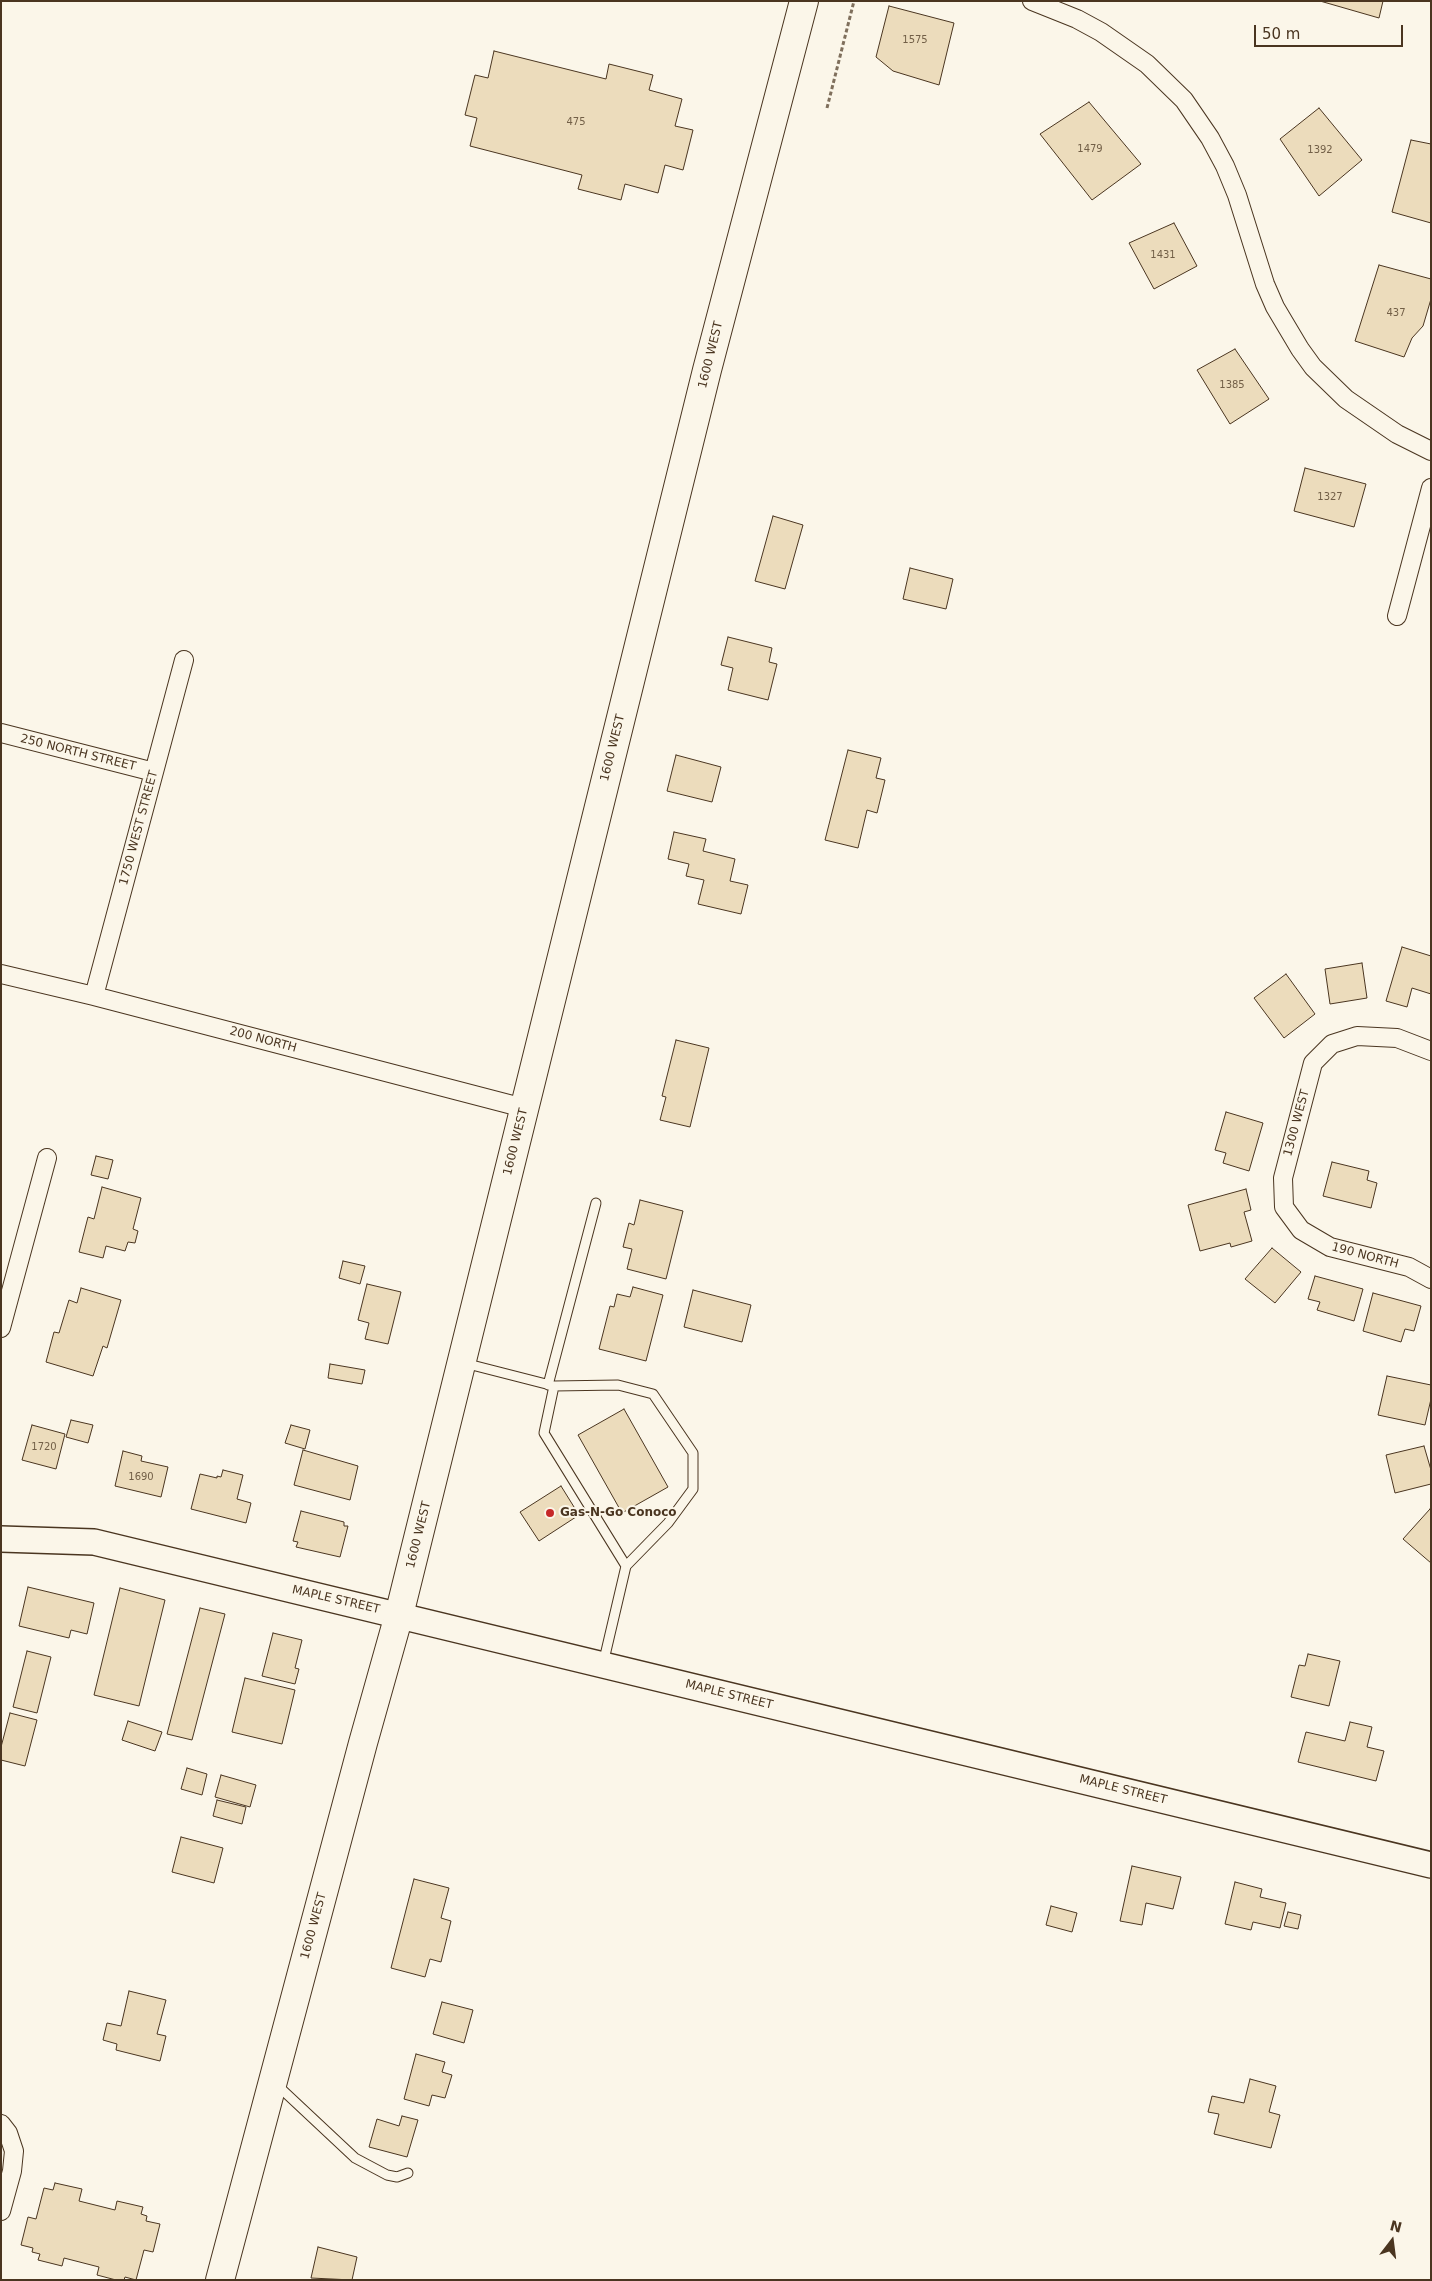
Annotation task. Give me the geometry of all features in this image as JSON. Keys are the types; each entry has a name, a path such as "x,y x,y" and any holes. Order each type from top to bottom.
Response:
{"main road":[{"name":"1600 WEST","path":"220,2280 272,2081 399,1615 707,370 804,1"},
{"name":"MAPLE STREET","path":"1,1539 26,1538 94,1542 1431,1865"}],"street":[{"path":"1032,1 1077,19 1125,47 1161,77 1184,100 1210,138 1225,166 1237,195 1264,284 1275,307 1300,349 1313,367 1346,398 1397,434 1431,451"},
{"path":"1397,616 1431,488"},
{"name":"1750 WEST STREET","path":"94,996 184,660"},
{"name":"250 NORTH STREET","path":"1,733 154,772"},
{"name":"200 NORTH","path":"1,974 94,996 524,1108"},
{"name":"1300 WEST","path":"1301,1230 1284,1207 1283,1178 1313,1063 1332,1044 1357,1036 1397,1038 1431,1051"},
{"path":"2,1320 47,1158"},
{"name":"190 NORTH","path":"1301,1230 1330,1247 1409,1267 1431,1278"},
{"path":"1,2124 8,2133 14,2151 12,2171 1,2211"}],"lane":[{"path":"596,1203 551,1386 544,1433 626,1566"},
{"path":"461,1363 551,1386 618,1385 654,1394 693,1453 693,1489 668,1523 626,1566 603,1665"},
{"path":"272,2081 354,2158 387,2176 397,2177 408,2173"}],"path":[{"path":"827,108 854,1"}],"building":[{"path":"1320,1 1383,1 1379,18"},
{"path":"889,6 954,23 939,85 893,71 876,57"},
{"path":"494,51 606,79 609,64 653,75 649,90 682,99 675,126 693,130 683,170 665,165 658,193 625,184 621,200 578,189 582,175 470,146 477,118 465,115 475,75 488,78"},
{"path":"1089,102 1141,164 1092,200 1040,134"},
{"path":"1319,108 1362,160 1319,196 1280,139"},
{"path":"1411,140 1431,144 1431,223 1392,212"},
{"path":"1174,223 1197,266 1154,289 1129,243"},
{"path":"1379,265 1431,279 1431,299 1423,326 1412,338 1404,357 1355,341"},
{"path":"1235,349 1269,399 1230,424 1197,370"},
{"path":"1305,468 1366,484 1354,527 1294,511"},
{"path":"773,516 803,525 785,589 755,581"},
{"path":"910,568 953,579 946,609 903,599"},
{"path":"728,637 772,648 769,662 777,664 768,700 728,690 733,668 721,665"},
{"path":"848,750 881,758 876,778 885,780 877,813 867,810 858,848 825,840"},
{"path":"676,755 721,767 712,802 667,791"},
{"path":"674,832 706,839 703,851 735,859 730,881 748,885 741,914 698,904 704,880 686,876 689,864 668,859"},
{"path":"1402,947 1431,956 1431,994 1412,988 1407,1007 1386,1001"},
{"path":"1362,963 1367,998 1330,1004 1325,969"},
{"path":"1286,974 1315,1014 1284,1038 1254,998"},
{"path":"676,1040 709,1048 690,1127 660,1120 666,1097 662,1096"},
{"path":"1226,1112 1263,1123 1249,1171 1223,1163 1226,1153 1215,1150"},
{"path":"96,1156 113,1160 108,1179 91,1175"},
{"path":"1332,1162 1369,1171 1367,1180 1377,1183 1371,1208 1323,1196"},
{"path":"102,1187 141,1198 133,1229 138,1231 135,1243 128,1242 125,1251 106,1246 103,1258 79,1252 88,1217 94,1219"},
{"path":"1246,1189 1251,1210 1244,1212 1252,1241 1231,1247 1230,1243 1200,1251 1188,1205"},
{"path":"640,1200 683,1211 666,1279 627,1269 632,1249 623,1247 629,1223 634,1225"},
{"path":"1272,1248 1301,1272 1275,1303 1245,1279"},
{"path":"343,1261 365,1266 360,1284 339,1278"},
{"path":"1315,1276 1363,1289 1354,1321 1317,1310 1320,1302 1308,1299"},
{"path":"367,1284 401,1292 388,1344 365,1339 369,1323 358,1320"},
{"path":"633,1287 663,1295 646,1361 599,1349 610,1306 614,1307 617,1294 630,1297"},
{"path":"81,1288 121,1300 107,1348 103,1346 93,1376 46,1362 54,1332 59,1333 69,1300 77,1303"},
{"path":"693,1290 751,1305 742,1342 684,1327"},
{"path":"1373,1293 1421,1306 1414,1331 1405,1329 1401,1342 1363,1331"},
{"path":"330,1364 365,1370 362,1384 328,1378"},
{"path":"1387,1376 1431,1385 1431,1399 1425,1425 1378,1415"},
{"path":"624,1409 668,1487 622,1513 578,1435"},
{"path":"71,1420 93,1425 88,1443 66,1437"},
{"path":"32,1425 65,1434 56,1469 22,1460"},
{"path":"291,1425 310,1430 305,1449 285,1443"},
{"path":"1424,1446 1431,1470 1431,1484 1395,1493 1386,1455"},
{"path":"303,1450 358,1466 350,1500 294,1485"},
{"path":"123,1451 142,1456 141,1461 168,1467 161,1497 115,1486"},
{"path":"223,1470 243,1475 237,1499 251,1503 246,1523 191,1509 200,1474 217,1478 217,1476 221,1477"},
{"name":"Gas-N-Go Conoco","path":"561,1486 579,1515 539,1541 520,1512"},
{"path":"1431,1510 1431,1563 1403,1539"},
{"path":"301,1511 344,1522 344,1526 348,1526 340,1557 296,1547 298,1542 293,1541"},
{"path":"28,1587 94,1603 87,1634 71,1630 69,1638 19,1626"},
{"path":"120,1588 165,1600 139,1706 94,1695"},
{"path":"200,1608 225,1614 192,1740 167,1734"},
{"path":"273,1633 302,1640 295,1668 299,1669 295,1684 262,1676"},
{"path":"27,1651 51,1657 37,1713 13,1707"},
{"path":"1308,1654 1340,1661 1329,1706 1291,1697 1299,1665 1305,1666"},
{"path":"245,1678 295,1690 282,1744 232,1732"},
{"path":"10,1713 37,1720 25,1766 1,1760 1,1747"},
{"path":"128,1721 162,1732 155,1751 122,1740"},
{"path":"1350,1722 1372,1727 1367,1747 1384,1751 1376,1781 1298,1762 1306,1732 1345,1741"},
{"path":"187,1768 207,1774 202,1795 181,1789"},
{"path":"221,1775 256,1785 250,1807 215,1797"},
{"path":"217,1800 246,1807 242,1824 213,1816"},
{"path":"181,1837 223,1848 214,1883 172,1872"},
{"path":"1132,1866 1181,1877 1173,1909 1146,1903 1142,1925 1120,1921"},
{"path":"414,1879 449,1888 441,1918 451,1921 441,1962 430,1959 425,1977 391,1968"},
{"path":"1235,1882 1262,1889 1260,1897 1286,1903 1280,1928 1253,1922 1251,1930 1225,1924"},
{"path":"1051,1906 1077,1913 1072,1932 1046,1925"},
{"path":"1288,1912 1301,1915 1298,1929 1284,1926"},
{"path":"129,1991 166,2000 157,2034 166,2036 160,2061 116,2050 117,2044 103,2040 107,2023 121,2026"},
{"path":"442,2002 473,2010 464,2043 433,2034"},
{"path":"416,2054 445,2062 442,2072 452,2075 445,2098 432,2095 429,2106 404,2099"},
{"path":"1250,2079 1276,2086 1269,2112 1280,2115 1271,2148 1214,2134 1219,2114 1208,2112 1212,2096 1244,2103"},
{"path":"402,2116 418,2120 407,2157 369,2147 377,2119 399,2126"},
{"path":"55,2183 82,2189 79,2201 115,2210 117,2201 143,2207 141,2214 147,2216 146,2221 160,2224 153,2252 144,2250 136,2280 125,2277 124,2280 116,2280 97,2275 99,2267 64,2258 62,2266 38,2260 40,2254 32,2252 33,2248 21,2245 28,2217 36,2219 44,2188 53,2190"},
{"path":"318,2247 357,2257 352,2280 311,2278"}],"place":[{"name":"Gas-N-Go Conoco","path":"550,1513"}]}
